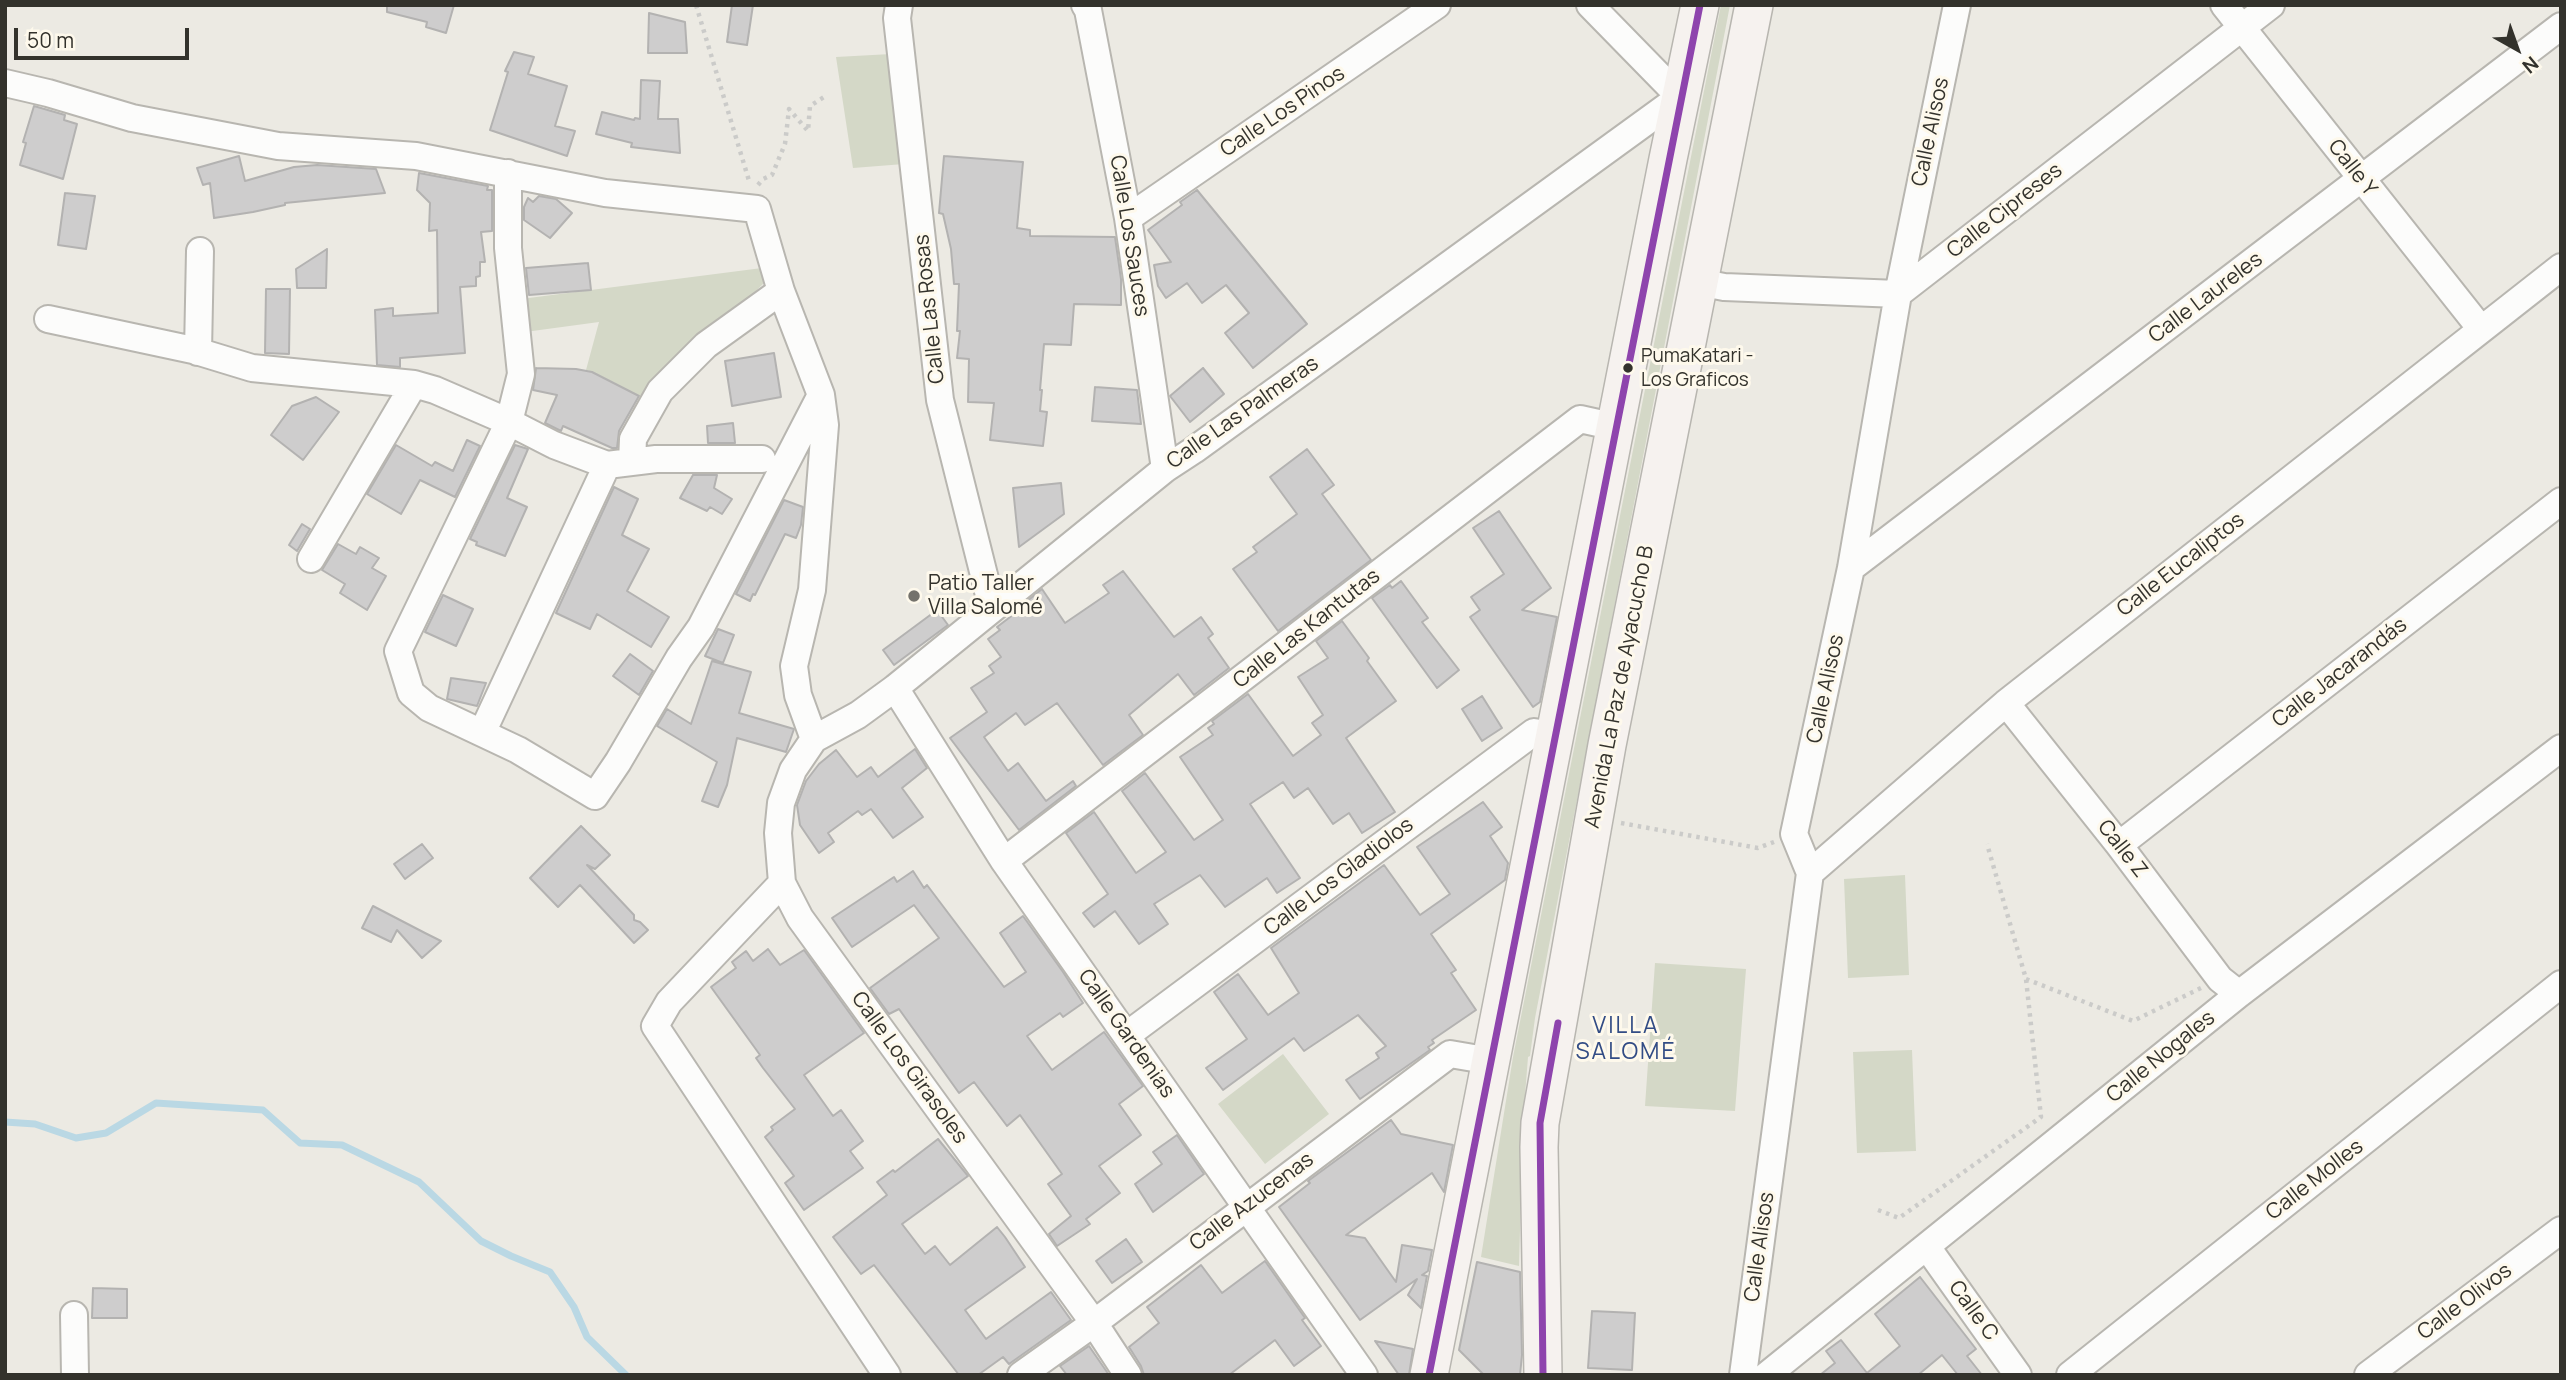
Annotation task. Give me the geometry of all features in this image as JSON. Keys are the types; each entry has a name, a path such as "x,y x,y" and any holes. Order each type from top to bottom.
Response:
{"main road":[{"path":"1429,1375 1700,5"},
{"name":"Avenida La Paz de Ayacucho B","path":"1543,1375 1540,1123 1607,745 1754,5"}],"street":[{"name":"Calle Las Rosas","path":"899,5 897,18 940,400 992,607"},
{"name":"Calle Los Pinos","path":"1128,218 1437,5"},
{"path":"1590,5 1680,97"},
{"name":"Calle Y","path":"2224,5 2481,329"},
{"name":"Calle Cipreses","path":"1898,294 2271,5"},
{"name":"Calle Los Sauces","path":"1089,7 1128,218 1165,469"},
{"name":"Calle Alisos","path":"1743,1375 1810,873 1794,834 1851,568 1898,294 1962,10"},
{"name":"Calle Laureles","path":"1851,568 2561,26"},
{"path":"5,83 132,118 278,146 416,156 606,193 757,209 781,291 821,395 825,425 813,590 794,666 800,704 814,739"},
{"name":"Calle Las Palmeras","path":"814,739 858,715 895,688 1165,469 1680,97"},
{"path":"508,173 508,248 521,374 509,422 398,651 411,693 429,708 518,750 595,796 653,706 679,658 701,627 821,395"},
{"path":"198,352 200,251"},
{"name":"Calle Eucaliptos","path":"1810,873 2006,703 2561,267"},
{"path":"1698,282 1724,287 1898,294"},
{"path":"482,733 619,463 660,391 706,345 781,291"},
{"path":"48,319 198,352 252,368 414,384 435,390 509,422 554,445 619,463 762,459"},
{"path":"311,559 414,384"},
{"name":"Calle Las Kantutas","path":"1004,861 1580,419 1616,427"},
{"name":"Calle Jacarandás","path":"2119,845 2561,501"},
{"name":"Calle Gardenias","path":"895,688 1004,861 1364,1375"},
{"name":"Calle Z","path":"2006,703 2230,987"},
{"name":"Calle Los Gladiolos","path":"1127,1035 1534,732 1555,735"},
{"name":"Calle Los Girasoles","path":"814,739 793,770 780,803 778,834 782,883 800,918 1094,1324 1128,1375"},
{"name":"Calle Nogales","path":"1767,1375 1927,1247 2230,987 2561,748"},
{"path":"782,883 670,1002 655,1026 887,1375"},
{"name":"Calle Molles","path":"2070,1375 2561,984"},
{"name":"Calle Azucenas","path":"1021,1375 1094,1324 1450,1054 1491,1061"},
{"name":"Calle Olivos","path":"2368,1375 2561,1230"},
{"name":"Calle C","path":"1927,1247 2018,1375"},
{"path":"74,1315 75,1375"}],"path":[{"path":"696,5 751,188 772,175 785,144 789,109 808,131 810,106 824,97"},
{"path":"1616,822 1758,848 1794,834"},
{"path":"1878,1210 1899,1219 2041,1117 2026,979 1987,844"},
{"path":"2026,979 2133,1021 2230,987"}],"green space":[{"path":"1721,5 1730,5 1528,1057 1523,1121 1519,1266 1481,1257 1513,1057"},
{"path":"891,54 904,164 853,168 836,57"},
{"path":"762,268 765,282 646,399 586,370 599,322 525,332 521,299"},
{"path":"1905,875 1909,975 1848,978 1844,879"},
{"path":"1655,963 1746,969 1735,1111 1645,1106"},
{"path":"1912,1050 1916,1151 1857,1153 1853,1052"},
{"path":"1283,1054 1329,1114 1265,1164 1218,1104"}],"building":[{"path":"387,5 454,5 446,33 426,27 427,22 387,12"},
{"path":"732,5 753,5 747,45 727,42"},
{"path":"649,13 685,22 687,53 648,53"},
{"path":"514,52 534,57 528,74 567,86 555,126 575,131 567,156 490,130 508,72 505,71"},
{"path":"641,80 660,81 658,119 678,119 680,153 631,147 632,143 596,134 602,112 640,119"},
{"path":"34,106 65,115 64,120 77,124 63,179 20,165 26,143 23,142"},
{"path":"239,156 245,181 294,167 317,165 376,169 385,193 285,203 253,212 214,218 210,183 203,185 197,168"},
{"path":"944,156 1023,162 1017,228 1030,230 1030,236 1115,237 1121,279 1121,305 1074,304 1071,345 1044,344 1040,411 1047,412 1043,446 990,440 994,403 968,402 969,359 957,358 960,331 957,331 959,284 954,284 951,249 943,214 939,213"},
{"path":"419,173 488,186 487,190 492,190 492,231 481,232 485,262 480,262 480,276 476,277 476,286 460,287 465,353 400,358 400,367 377,365 375,310 393,308 393,316 438,313 437,230 429,231 430,203 417,190"},
{"path":"1197,190 1307,324 1253,368 1225,333 1249,313 1226,285 1202,303 1187,283 1166,298 1158,286 1154,265 1171,262 1148,230 1182,205 1180,202"},
{"path":"65,193 95,196 86,249 58,245"},
{"path":"539,196 556,199 572,213 550,238 524,220 524,207 528,198 533,202"},
{"path":"327,249 326,288 297,288 296,269"},
{"path":"588,263 591,290 529,295 526,268"},
{"path":"266,289 290,289 289,354 265,353"},
{"path":"774,353 781,397 732,406 725,361"},
{"path":"536,368 592,372 639,396 619,431 617,448 563,426 561,431 545,423 557,395 533,390"},
{"path":"1203,368 1224,394 1190,422 1170,396"},
{"path":"1095,387 1137,390 1141,424 1092,421"},
{"path":"316,397 339,412 303,460 271,435 292,406"},
{"path":"733,423 735,443 708,443 707,426"},
{"path":"467,440 480,446 455,497 420,480 401,514 367,494 396,445 432,466 435,462 453,471"},
{"path":"515,445 528,449 507,498 527,507 505,556 476,545 477,542 470,539"},
{"path":"1307,449 1334,485 1322,494 1371,560 1278,631 1233,569 1257,552 1253,547 1297,514 1270,477"},
{"path":"693,475 717,475 714,488 732,499 722,514 710,507 707,511 680,498"},
{"path":"1061,483 1064,514 1019,547 1013,488"},
{"path":"614,487 638,499 622,535 649,549 627,591 669,617 651,647 597,614 590,629 556,613"},
{"path":"784,500 803,507 801,525 796,538 785,534 750,601 736,594"},
{"path":"1499,511 1551,588 1522,610 1557,617 1540,702 1533,707 1470,617 1480,610 1471,597 1504,574 1473,528"},
{"path":"302,524 310,529 297,551 289,545"},
{"path":"338,544 356,554 360,547 379,558 372,568 386,576 367,610 340,593 345,584 322,570"},
{"path":"1123,571 1174,637 1201,617 1213,634 1208,638 1229,668 1194,695 1178,674 1129,715 1143,735 1103,765 1057,703 1025,725 1016,713 984,737 1008,771 1018,763 1046,801 1073,781 1076,786 1019,830 950,738 987,712 971,688 994,673 989,666 1001,657 988,639 1000,630 997,627 1042,589 1065,623 1109,593 1103,585"},
{"path":"1401,581 1428,618 1422,622 1459,670 1437,688 1372,598 1390,585 1392,588"},
{"path":"443,595 473,609 456,646 425,632"},
{"path":"937,610 948,625 894,665 883,650"},
{"path":"1342,621 1396,701 1346,738 1395,812 1362,833 1349,813 1333,824 1308,788 1294,798 1283,782 1250,804 1300,878 1277,893 1267,878 1225,907 1200,875 1154,904 1168,924 1139,944 1115,911 1094,927 1083,913 1108,894 1066,833 1094,812 1136,873 1166,852 1122,791 1145,773 1194,840 1223,820 1180,757 1213,735 1208,728 1214,724 1212,721 1248,694 1293,756 1321,735 1312,723 1323,715 1298,677 1328,658 1316,641"},
{"path":"718,629 734,635 723,663 705,656"},
{"path":"630,654 653,671 639,695 613,676"},
{"path":"712,661 751,672 739,713 794,729 786,752 737,738 727,785 718,807 702,801 717,762 657,726 667,709 691,724"},
{"path":"451,678 486,683 477,706 447,699"},
{"path":"1482,696 1502,728 1482,741 1462,709"},
{"path":"915,749 927,768 902,788 923,817 893,838 871,809 862,815 858,811 828,833 834,842 819,853 800,825 797,805 806,781 819,764 836,750 857,777 871,767 878,777"},
{"path":"1483,802 1502,827 1490,836 1508,863 1505,880 1431,934 1456,970 1451,973 1476,1010 1432,1040 1434,1043 1428,1047 1430,1050 1360,1099 1346,1080 1379,1058 1376,1053 1386,1046 1358,1015 1304,1051 1294,1038 1223,1090 1206,1068 1247,1039 1214,992 1238,974 1268,1015 1299,993 1271,948 1384,865 1420,915 1450,894 1417,847"},
{"path":"581,826 610,855 595,869 587,865 634,915 634,920 648,930 634,943 580,885 558,907 530,878"},
{"path":"422,844 433,858 405,879 394,864"},
{"path":"913,871 924,888 927,885 1004,987 1026,972 1000,933 1023,916 1063,972 1083,1003 1063,1017 1060,1013 1027,1036 1052,1070 1104,1032 1143,1086 1119,1104 1141,1135 1099,1166 1120,1193 1086,1219 1090,1224 1057,1246 1049,1234 1071,1216 1048,1184 1062,1174 1020,1115 1007,1126 974,1082 959,1093 899,1009 889,1014 870,988 939,938 914,905 852,947 832,918 894,877 897,882"},
{"path":"373,906 441,941 422,958 397,930 391,942 362,928"},
{"path":"768,949 780,965 804,950 864,1033 804,1075 833,1116 841,1110 863,1141 850,1151 863,1168 804,1210 785,1183 794,1176 765,1137 773,1130 771,1127 795,1109 756,1058 760,1055 711,987 736,968 732,962 746,951 753,961"},
{"path":"1391,1120 1401,1134 1453,1145 1444,1192 1432,1173 1346,1235 1365,1238 1396,1282 1402,1245 1432,1250 1428,1271 1422,1275 1427,1276 1421,1308 1408,1295 1417,1279 1360,1320 1279,1207 1310,1183 1308,1181"},
{"path":"1177,1135 1204,1174 1153,1212 1135,1184 1162,1164 1153,1152"},
{"path":"938,1139 968,1176 902,1224 925,1254 935,1246 950,1265 997,1227 1005,1237 1025,1267 965,1310 986,1339 1051,1292 1071,1320 1009,1364 1003,1357 978,1375 959,1375 874,1265 861,1274 833,1237 887,1195 877,1182 893,1170 895,1172"},
{"path":"1126,1239 1142,1262 1112,1283 1096,1261"},
{"path":"1265,1261 1321,1346 1294,1366 1275,1340 1229,1375 1144,1375 1129,1347 1159,1323 1147,1307 1201,1265 1222,1293"},
{"path":"1477,1262 1520,1272 1520,1375 1484,1375 1459,1350"},
{"path":"1920,1277 1976,1349 1967,1356 1982,1375 1958,1375 1942,1355 1918,1375 1820,1375 1835,1363 1826,1351 1841,1340 1867,1373 1900,1346 1875,1314"},
{"path":"93,1288 127,1289 127,1318 92,1318"},
{"path":"1592,1311 1635,1313 1632,1370 1588,1368"},
{"path":"1375,1341 1413,1349 1409,1375 1399,1375"},
{"path":"1089,1346 1109,1375 1067,1375 1060,1366"}],"waterway":[{"path":"5,1122 35,1124 76,1138 106,1133 156,1103 263,1110 300,1143 342,1145 419,1182 481,1241 550,1272 574,1307 587,1337 626,1375"}],"transit line":[{"path":"1429,1375 1700,5"},
{"path":"1543,1375 1540,1123 1558,1023"}],"place":[{"name":"PumaKatari - Los Graficos","path":"1628,368"},
{"name":"Patio Taller Villa Salomé","path":"914,596"}],"district":[{"name":"VILLA SALOMÉ","path":"1626,1040"}]}
